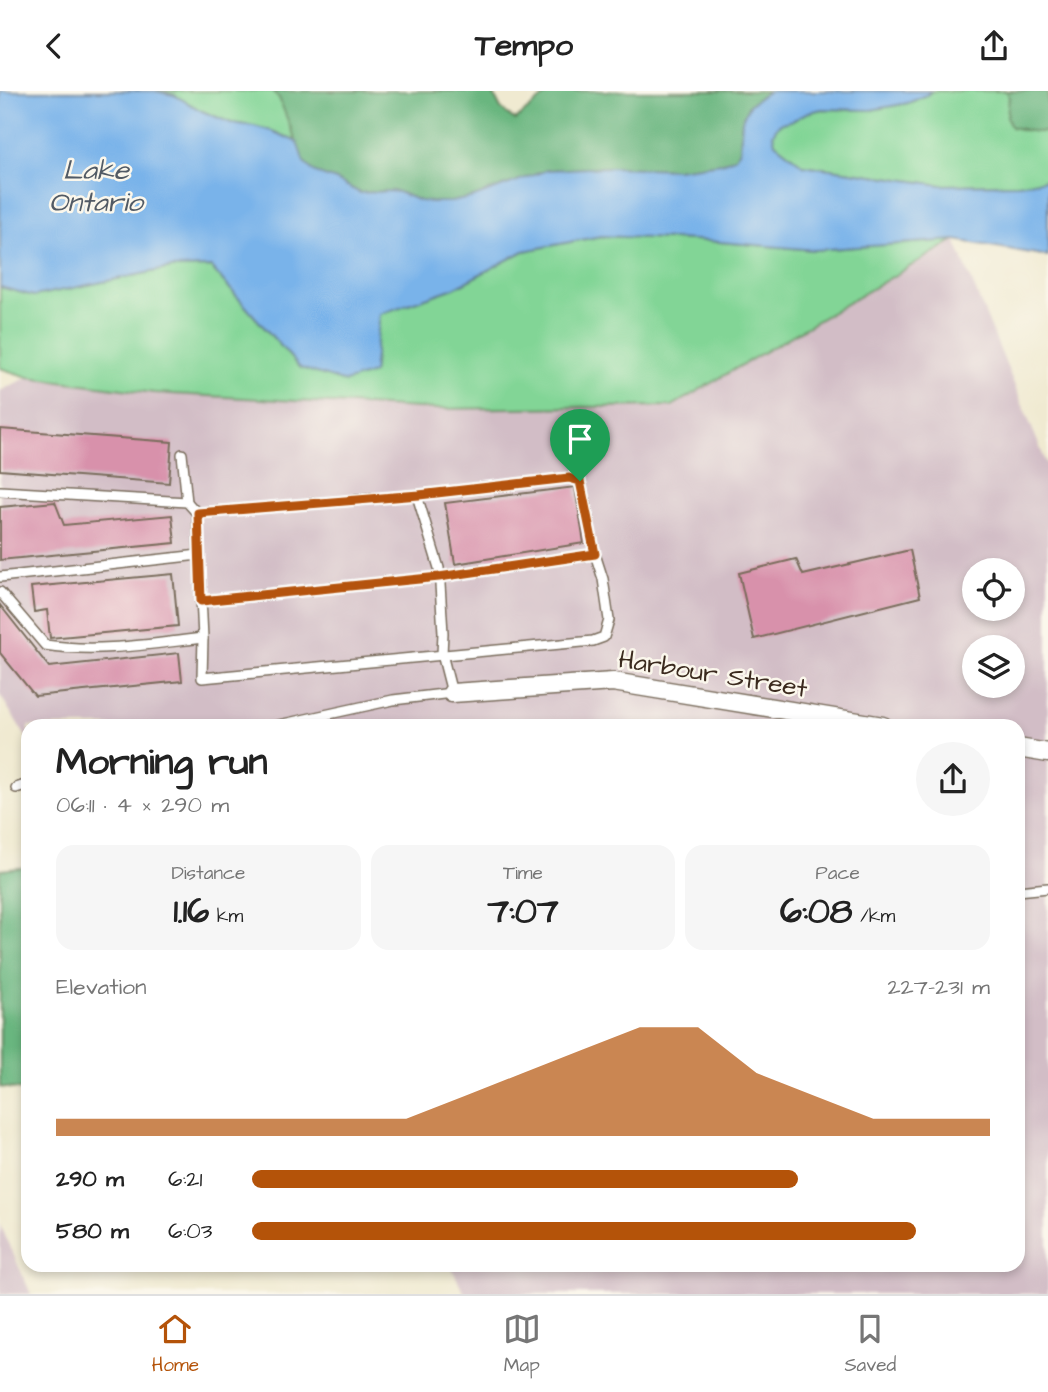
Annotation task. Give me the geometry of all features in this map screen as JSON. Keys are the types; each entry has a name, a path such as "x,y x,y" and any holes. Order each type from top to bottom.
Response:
{"street":[{"name":"Harbour Street","path":"452,693 613,682 840,719"},
{"path":"1025,749 1048,753"}],"lane":[{"path":"182,454 187,502 198,513 202,678 593,641 604,637 609,620 603,579 580,481 569,478 419,495 198,513"},
{"path":"0,491 187,502"},
{"path":"306,719 393,700 452,693 442,655 439,568 419,495"},
{"path":"201,601 439,577 595,554"},
{"path":"0,576 200,555"},
{"path":"0,592 45,645 98,649 203,638"},
{"path":"16,788 21,786"},
{"path":"1025,890 1048,888"}],"shaded area":[{"path":"955,240 1048,467 1048,1294 465,1294 454,1272 1025,1272 1025,719 21,719 21,729 0,695 0,391 28,377 154,393 436,409 672,406"},
{"path":"0,1224 31,1294 0,1294"}],"green space":[{"path":"155,91 362,91 297,142 272,131 231,123 174,95"},
{"path":"272,91 492,91 501,109 515,120 551,91 769,91 749,105 742,120 740,150 734,158 722,163 677,169 609,167 547,170 474,197 451,202 431,202 420,201 398,192 360,193 336,180 315,173 304,162 279,98"},
{"path":"931,91 1007,91 1007,118 1020,130 1048,132 1048,180 1018,184 941,185 803,165 775,143 772,134 779,124 806,113 822,109 871,110 908,103"},
{"path":"1007,91 1048,91 1048,132 1011,127 1007,118"},
{"path":"601,236 695,240 815,250 955,240 672,406 436,409 154,393 28,377 0,368 0,287 34,296 171,268 211,267 300,368 373,373 379,314 454,288 524,251"},
{"path":"21,868 21,1090 0,1087 0,870"}],"water":[{"name":"Lake Ontario","path":"0,91 155,91 174,95 231,123 272,131 297,142 304,162 315,173 336,180 360,193 389,191 420,201 451,202 474,197 547,170 609,167 677,169 722,163 734,158 740,150 742,120 749,105 769,91 931,91 908,103 871,110 822,109 806,113 779,124 773,134 775,143 803,165 941,185 1018,184 1048,180 1048,256 955,240 815,250 695,240 601,236 524,251 454,288 380,314 373,373 345,382 300,368 211,267 171,268 34,296 0,287"}],"building":[{"path":"0,429 172,442 169,483 0,470"},
{"path":"575,487 584,543 455,564 445,503"},
{"path":"55,502 64,525 172,515 175,543 0,560 0,507"},
{"path":"910,550 920,597 754,639 739,573 796,559 803,575"},
{"path":"173,574 178,626 50,638 47,610 34,612 31,587"},
{"path":"0,605 49,667 179,653 182,681 35,696 0,653"}],"route":[{"path":"569,478 580,481 595,554 439,577 201,601 198,513 419,495 569,478"}]}
